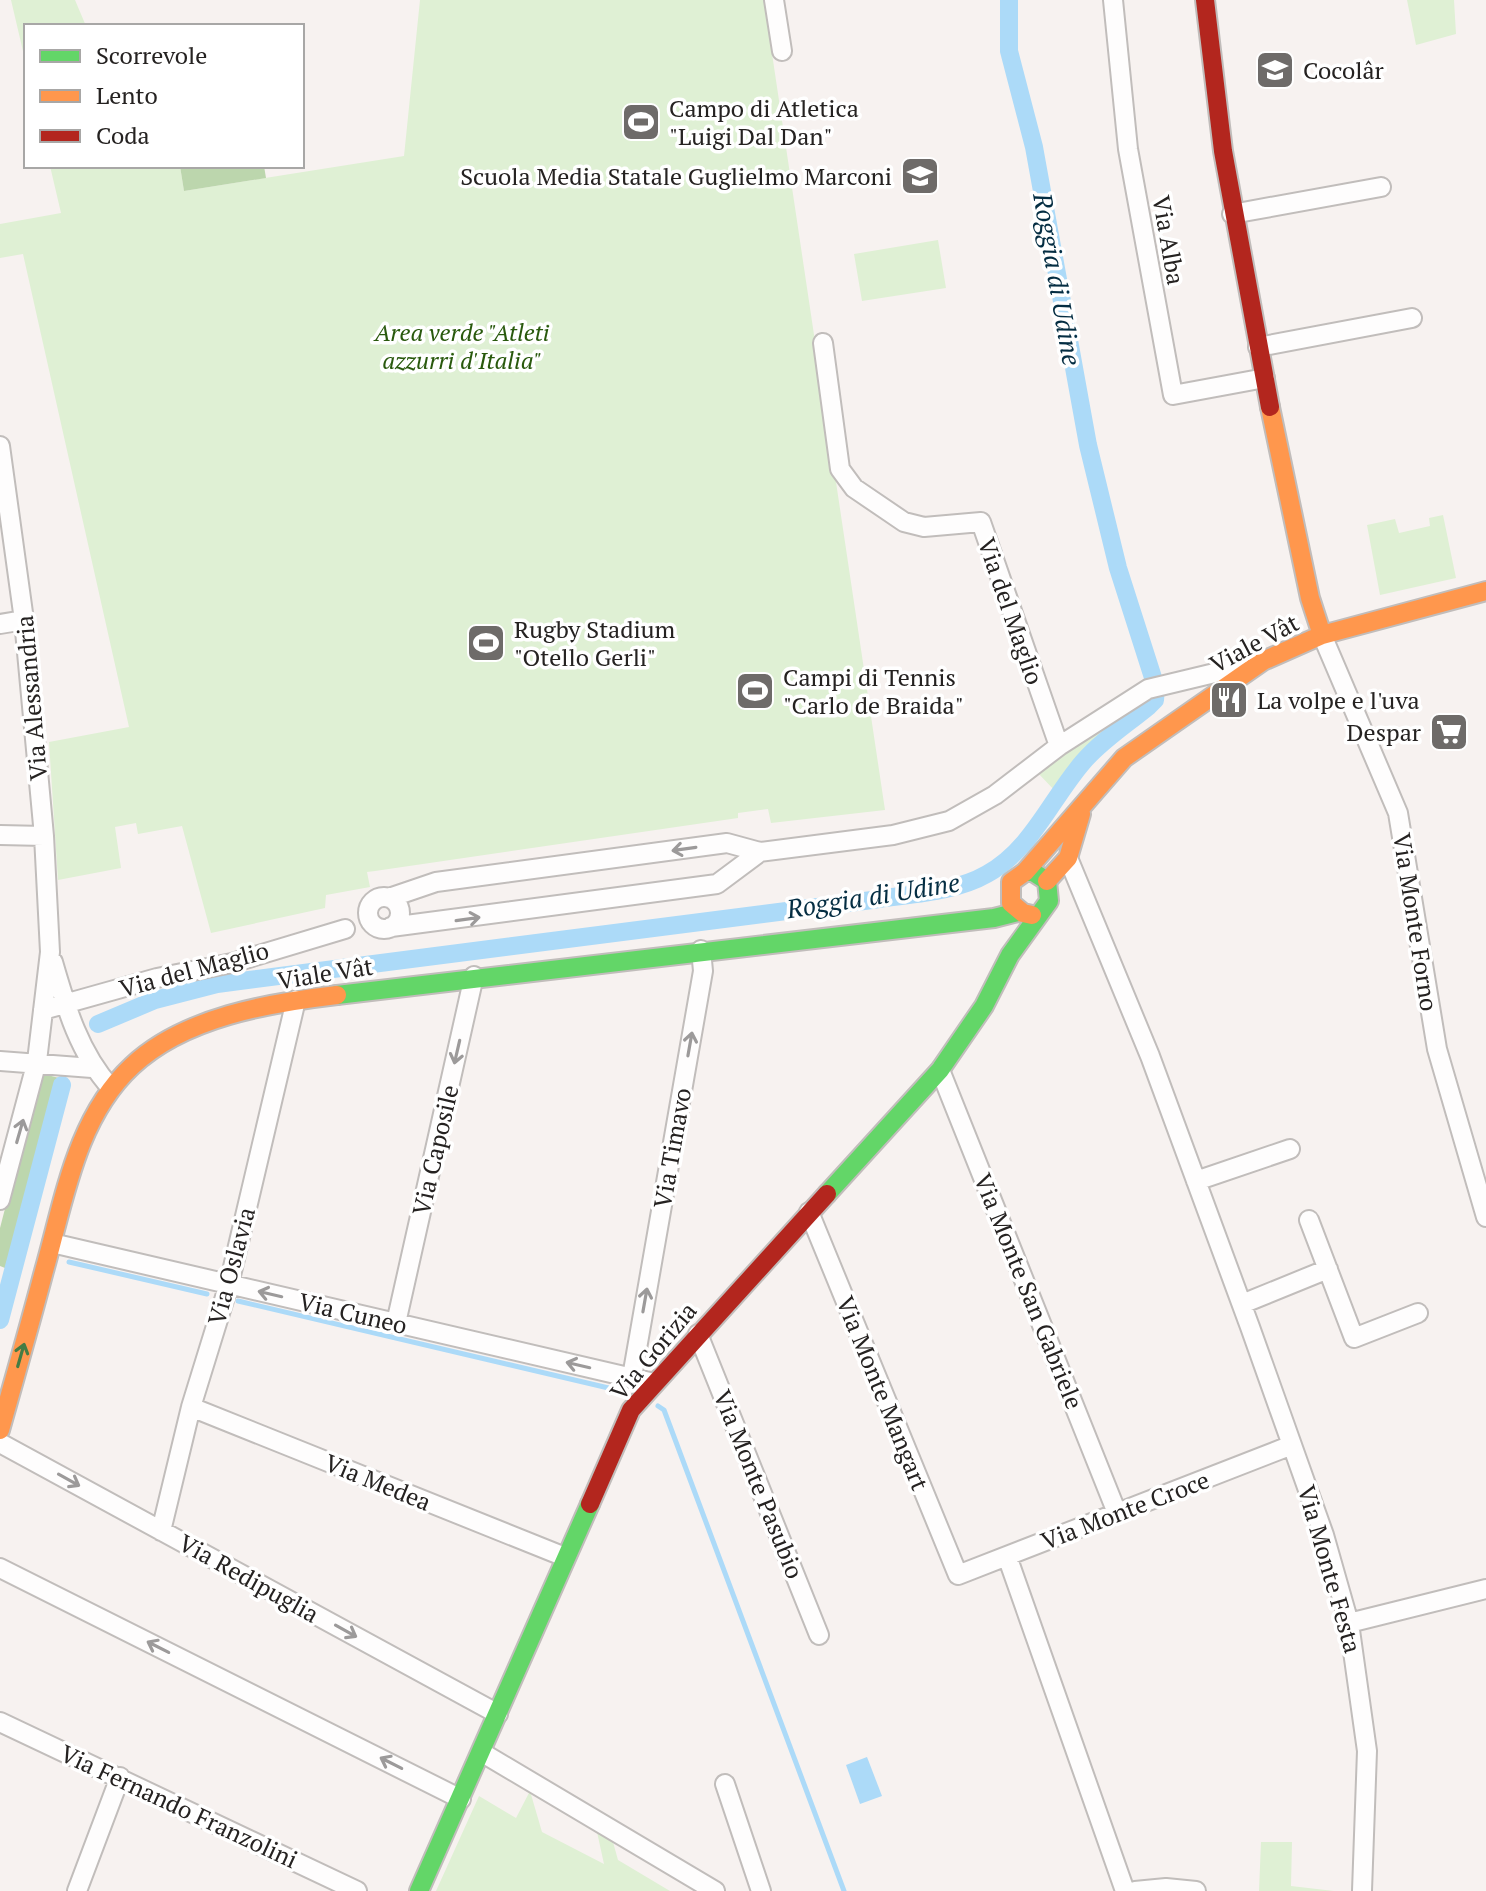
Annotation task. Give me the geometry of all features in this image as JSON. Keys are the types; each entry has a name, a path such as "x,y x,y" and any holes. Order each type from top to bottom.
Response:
{"main road":[{"path":"1205,0 1215,109 1232,214 1310,598 1322,635"},
{"name":"Viale Vât","path":"927,924 1007,891 1013,878 1025,872 1124,758 1191,708 1263,661 1322,635 1486,591"},
{"name":"Viale Vât","path":"1047,881 1068,858 1083,807"},
{"path":"1007,891 1009,903 1032,910 1047,881 1033,872 1025,872"},
{"name":"Viale Vât","path":"0,1430 83,1143 111,1088 135,1063 178,1039 236,1015 296,1000 1032,910"},
{"name":"Via Gorizia","path":"419,1891 618,1433 631,1410 940,1070 984,1006 1032,910"}],"street":[{"path":"774,0 782,51"},
{"name":"Via Alba","path":"1113,0 1128,149 1173,395 1265,378"},
{"path":"1232,214 1381,187"},
{"path":"1258,347 1412,318"},
{"name":"Via del Maglio","path":"823,343 840,469 867,499 904,522 924,527 981,522 1059,746"},
{"name":"Via Alessandria","path":"0,446 24,620 44,836 50,952 37,1061 0,1200"},
{"path":"0,624 24,620"},
{"name":"Via Monte Forno","path":"1322,635 1398,813 1437,1049 1486,1217"},
{"name":"Via del Maglio","path":"345,929 380,901 436,882 720,844 760,852 893,835 949,821 995,795 1059,746 1155,687 1263,661"},
{"path":"0,835 44,836"},
{"path":"720,844 733,857 732,873"},
{"name":"Via del Maglio","path":"43,1010 232,963 345,929 385,928 717,884 760,852"},
{"name":"Via Monte Festa","path":"1068,858 1242,1304 1292,1445 1349,1623 1367,1751 1362,1891"},
{"path":"1047,881 1072,882 1084,893"},
{"name":"Viale Vât","path":"1032,910 1084,893"},
{"path":"380,901 400,910 398,920 385,928 370,918 380,901"},
{"name":"Via Timavo","path":"632,1377 703,971 701,950"},
{"name":"Via Alessandria","path":"50,952 65,1004 92,1068"},
{"name":"Via Caposile","path":"396,1323 474,976"},
{"name":"Via Oslavia","path":"161,1531 191,1407 229,1284 296,1000"},
{"path":"0,1061 37,1061 92,1068 111,1088"},
{"name":"Via Monte San Gabriele","path":"940,1070 1117,1513"},
{"path":"1196,1181 1290,1149"},
{"name":"Via Monte Mangart","path":"809,1212 958,1575"},
{"path":"1309,1220 1354,1338 1418,1313"},
{"name":"Via Cuneo","path":"52,1243 654,1383"},
{"path":"1242,1304 1328,1269"},
{"name":"Via Monte Pasubio","path":"698,1334 819,1635"},
{"path":"637,1346 654,1383"},
{"name":"Via Medea","path":"191,1407 565,1557"},
{"name":"Via Redipuglia","path":"0,1443 498,1714"},
{"name":"Via Monte Croce","path":"958,1575 1292,1445"},
{"path":"1007,1556 1125,1891"},
{"path":"0,1568 461,1799"},
{"path":"1349,1623 1486,1589"},
{"name":"Via Fernando Franzolini","path":"0,1722 357,1891"},
{"path":"481,1752 715,1891"},
{"path":"77,1891 120,1777"},
{"path":"725,1784 761,1891"},
{"path":"1135,1891 1166,1888 1196,1891"}],"green space":[{"path":"11,0 75,0 85,24 24,24 24,55"},
{"name":"Area verde \"Atleti azzurri d'Italia\"","path":"420,0 764,0 885,810 771,823 768,809 738,813 738,818 367,872 370,887 326,895 325,908 211,933 182,826 138,834 136,823 115,827 121,868 58,880 49,742 129,727 23,254 0,258 0,224 61,213 50,168 180,168 184,191 404,156"},
{"path":"1407,0 1454,0 1456,34 1416,45"},
{"path":"180,168 264,168 266,178 184,191"},
{"path":"938,240 946,288 862,301 854,254"},
{"path":"1443,515 1456,578 1380,595 1367,525 1395,519 1399,533 1430,526 1429,518"},
{"path":"1151,697 1102,732 1057,793 1037,772 1098,728"},
{"path":"40,1073 59,1078 5,1268 0,1266 0,1228"},
{"path":"530,1791 542,1832 604,1864 597,1832 613,1842 618,1860 670,1891 436,1891 479,1796 516,1818"},
{"path":"1261,1842 1292,1842 1291,1886 1334,1891 1259,1891"}],"water":[{"path":"867,1757 882,1796 860,1804 846,1765"}],"waterway":[{"name":"Roggia di Udine","path":"98,1024 155,1000 217,984 872,900 960,885 1003,864 1029,837 1090,754 1155,700 1156,687 1118,568 1088,445 1034,147 1009,51 1009,0"},
{"name":"Roggia di Udine","path":"0,1320 62,1085"},
{"name":"Roggia di Udine","path":"16,1258 22,1259"},
{"path":"69,1262 207,1294"},
{"path":"238,1301 617,1390"},
{"path":"658,1406 664,1410 844,1891"}],"traffic: fast":[{"path":"827,1194 940,1070 984,1006 1010,955 1049,901 1047,881 1033,872 1025,872"},
{"path":"337,995 994,918 1018,912"},
{"path":"419,1891 590,1504"}],"traffic: slow":[{"path":"1270,407 1310,598 1322,635"},
{"path":"1032,915 1023,913 1011,903 1011,882 1025,872 1124,758 1263,661 1322,635 1486,591"},
{"path":"1047,881 1068,858 1081,814"},
{"path":"0,1430 74,1162 97,1110 113,1087 153,1049 202,1024 256,1008 337,995"}],"traffic: jam":[{"path":"1205,0 1223,151 1270,407"},
{"path":"590,1504 631,1410 827,1194"}],"place":[{"name":"Cocolâr","path":"1275,70"},
{"name":"Campo di Atletica \"Luigi Dal Dan\"","path":"641,122"},
{"name":"Scuola Media Statale Guglielmo Marconi","path":"920,176"},
{"name":"Rugby Stadium \"Otello Gerli\"","path":"486,643"},
{"name":"Campi di Tennis \"Carlo de Braida\"","path":"755,691"},
{"name":"La volpe e l'uva","path":"1229,700"},
{"name":"Despar","path":"1449,732"}]}
